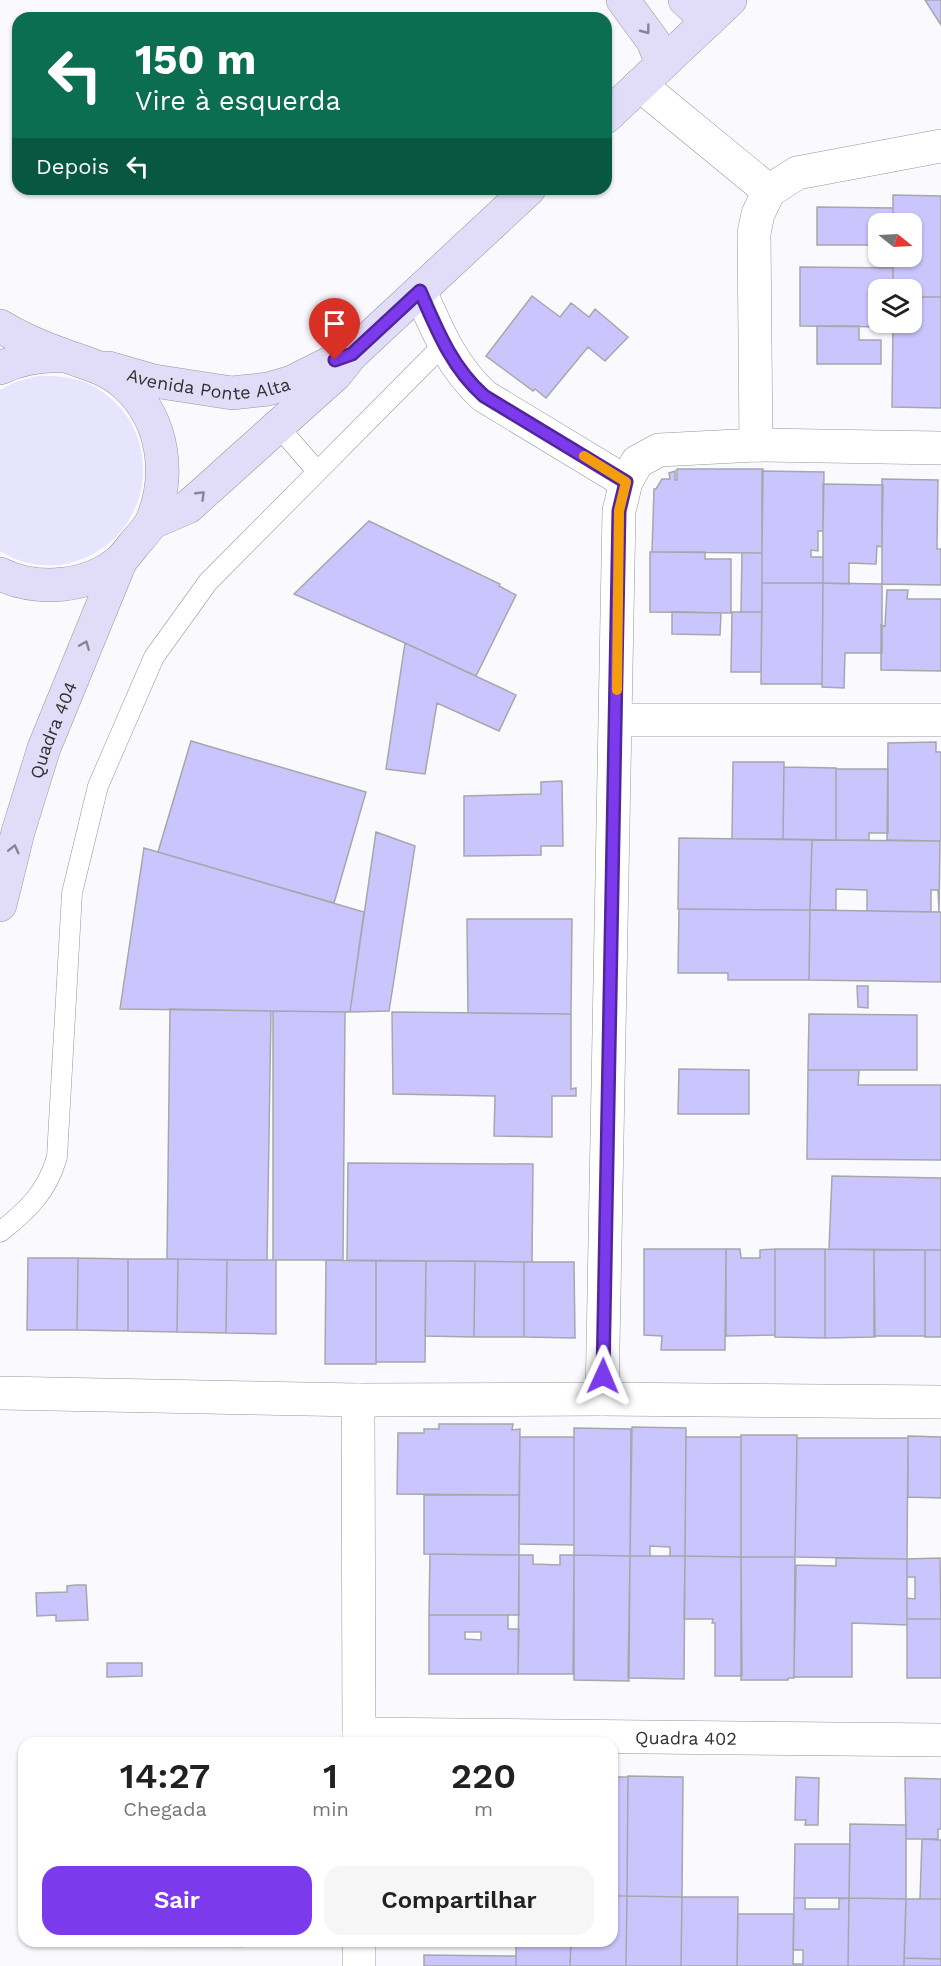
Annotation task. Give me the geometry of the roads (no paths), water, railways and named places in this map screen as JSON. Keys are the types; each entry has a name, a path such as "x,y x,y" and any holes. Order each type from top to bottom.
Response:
{"main road":[{"path":"623,0 653,41 651,75"},
{"path":"612,111 651,75 708,7"},
{"name":"Avenida Ponte Alta","path":"151,523 188,507 336,374 352,354 523,195"},
{"path":"0,326 16,336 82,361 127,385 150,415 162,450 163,488 151,523 121,560 100,574 76,582 51,586 26,584 0,574"},
{"name":"Avenida Ponte Alta","path":"82,361 154,381 232,393 268,389 292,382 352,354"},
{"path":"0,368 14,361 44,355 82,361"},
{"name":"Quadra 404","path":"0,905 18,832 44,748 121,560"}],"street":[{"path":"651,75 769,191"},
{"path":"756,445 754,232 758,214 769,191 797,173 941,146"},
{"path":"420,291 444,344 458,368 471,384 484,396 626,482"},
{"path":"602,1399 619,511 626,482 637,462 659,450 756,445 941,448"},
{"path":"616,720 941,720"},
{"path":"0,1393 358,1400 602,1399 941,1402"},
{"path":"358,1400 358,1737"},
{"name":"Quadra 402","path":"618,1739 941,1740"},
{"path":"359,1947 359,1966"}],"lane":[{"path":"0,1232 26,1211 51,1178 57,1157 72,893 98,786 154,657 208,582 444,344"},
{"path":"277,425 317,471"}]}
